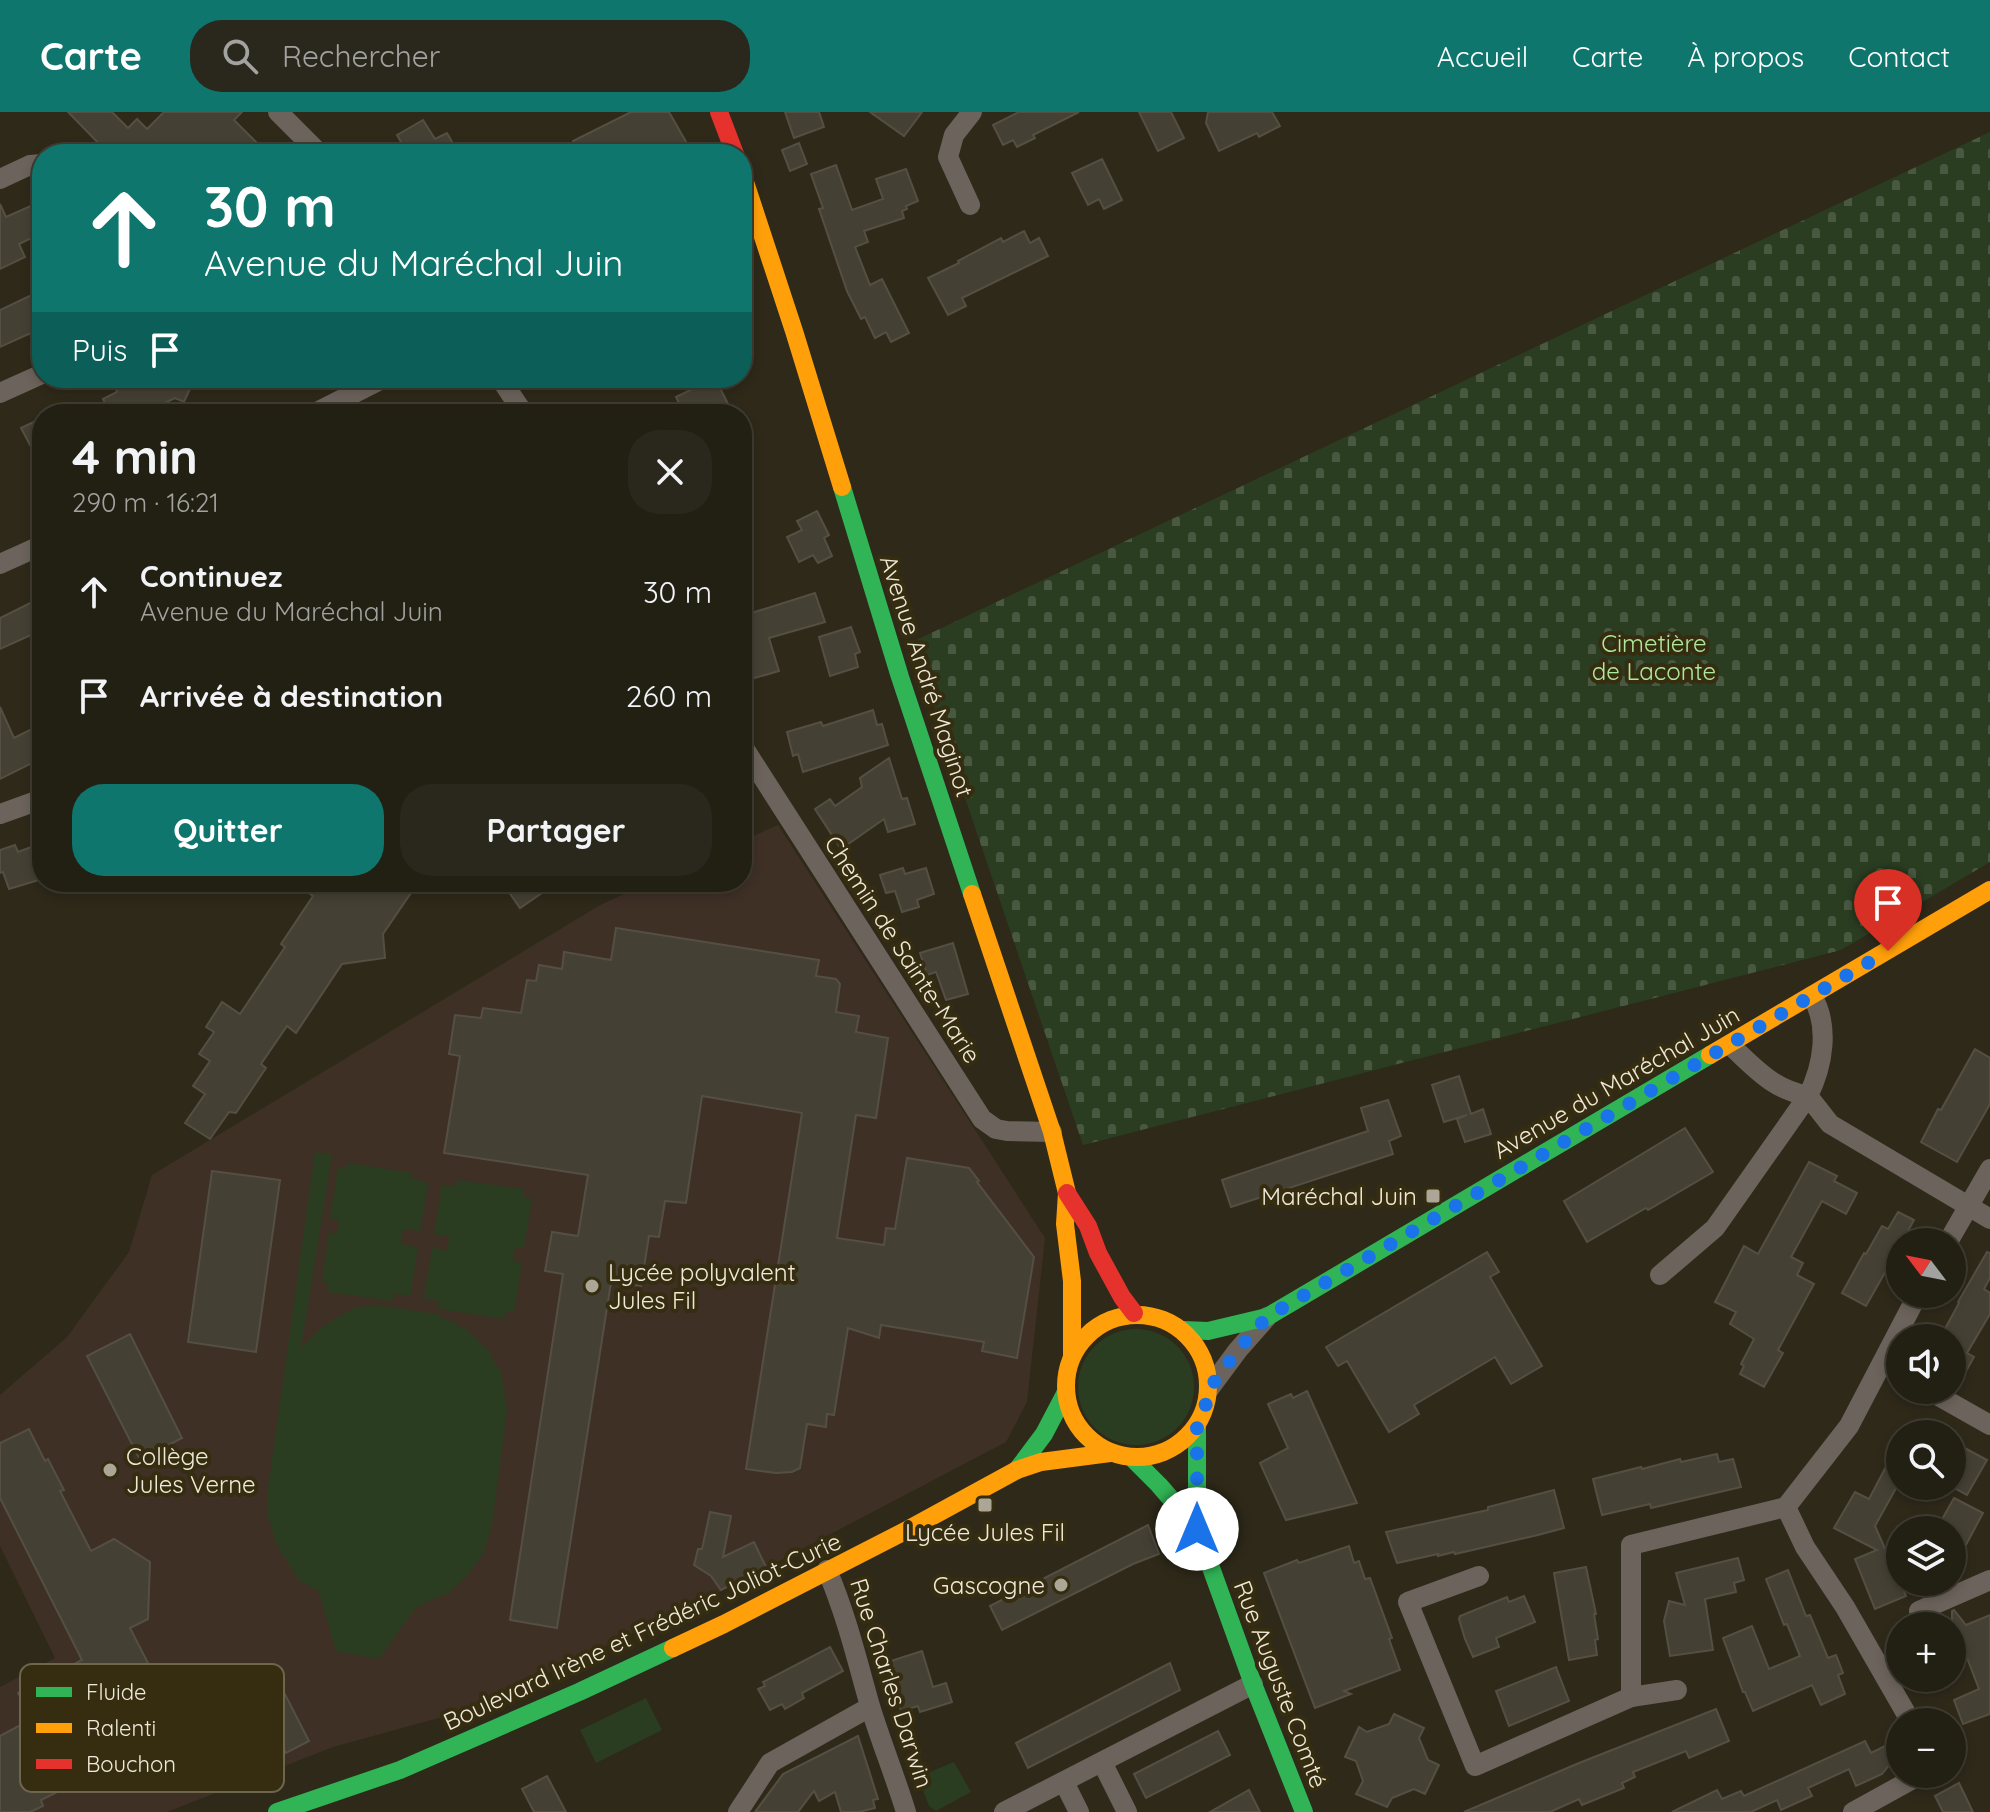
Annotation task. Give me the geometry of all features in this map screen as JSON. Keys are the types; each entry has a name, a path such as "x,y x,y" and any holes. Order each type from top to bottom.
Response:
{"street":[{"path":"278,112 310,144"},
{"path":"719,112 731,144"},
{"path":"970,205 948,157 954,135 972,112"},
{"path":"0,179 32,165"},
{"name":"Avenue André Maginot","path":"752,203 900,677 1052,1132 1067,1193 1065,1224 1072,1281 1072,1355"},
{"path":"0,393 32,379"},
{"path":"333,404 364,388"},
{"path":"0,564 32,550"},
{"name":"Chemin de Sainte-Marie","path":"752,761 982,1119 996,1129 1052,1132"},
{"path":"0,814 32,803"},
{"name":"Avenue du Maréchal Juin","path":"1183,1330 1208,1331 1267,1317 1990,890"},
{"path":"1660,1275 1715,1228 1808,1096 1816,1080 1824,1030 1820,1010 1812,996"},
{"path":"1730,1045 1772,1083 1790,1093 1808,1096 1830,1124 1990,1219"},
{"path":"1956,1228 1990,1169"},
{"name":"Avenue André Maginot","path":"1067,1193 1088,1226 1098,1253 1122,1297 1134,1313"},
{"path":"1631,1697 1631,1545 1786,1507 1849,1426 1910,1308"},
{"path":"1134,1313 1160,1317 1183,1330 1203,1356 1209,1389 1197,1426 1180,1444 1157,1455 1132,1458 1110,1453 1088,1439 1072,1418 1065,1394 1066,1374 1072,1355 1087,1334 1108,1319 1134,1313"},
{"name":"Avenue du Maréchal Juin","path":"1209,1389 1267,1317"},
{"path":"1881,1363 1886,1366"},
{"name":"Boulevard Irène et Frédéric Joliot-Curie","path":"1017,1470 1051,1425 1065,1394"},
{"path":"1953,1404 1990,1425"},
{"name":"Rue Auguste Comté","path":"1197,1426 1197,1529 1253,1684 1304,1812"},
{"name":"Boulevard Irène et Frédéric Joliot-Curie","path":"277,1812 400,1770 579,1692 724,1624 1017,1470 1041,1462 1110,1453"},
{"name":"Rue Auguste Comté","path":"1132,1458 1197,1529"},
{"path":"1786,1507 1805,1547 1845,1607 1903,1708"},
{"name":"Rue Charles Darwin","path":"827,1570 836,1588 870,1707 906,1812"},
{"path":"1479,1576 1408,1602 1475,1766 1631,1697 1677,1690"},
{"path":"1919,1611 1990,1580"},
{"path":"1004,1812 1253,1684"},
{"path":"738,1812 770,1763 870,1707"},
{"path":"1102,1762 1127,1812"},
{"path":"1064,1782 1079,1812"},
{"path":"1853,1812 1896,1788"}],"shaded area":[{"name":"Lycée polyvalent Jules Fil","path":"778,825 1045,1238 1027,1402 1006,1442 722,1591 475,1708 333,1747 284,1766 284,1664 44,1664 55,1658 0,1546 0,1395 67,1337 129,1252 152,1175 602,904 629,892 752,892 752,837"},
{"name":"Lycée polyvalent Jules Fil","path":"20,1676 20,1792 218,1792 167,1812 0,1812 0,1687"}],"green space":[{"name":"Cimetière de Laconte","path":"1990,132 1990,862 1841,950 1083,1145 912,642"},
{"path":"315,1152 332,1155 301,1348 322,1327 354,1308 377,1305 436,1314 466,1329 488,1350 501,1374 507,1410 492,1524 483,1554 450,1592 416,1607 379,1659 336,1651 319,1592 299,1580 276,1543 268,1516 267,1496"},
{"path":"348,1163 412,1173 411,1179 428,1182 420,1231 403,1229 401,1244 418,1247 410,1296 394,1293 392,1301 328,1292 329,1283 322,1282 329,1233 337,1234 339,1220 330,1218 338,1168 346,1169"},
{"path":"457,1180 523,1189 523,1197 532,1199 524,1247 515,1247 513,1261 522,1263 514,1313 506,1311 505,1319 438,1309 439,1301 424,1298 432,1248 447,1250 449,1236 434,1234 442,1185 455,1187"},
{"path":"1136,1329 1158,1334 1177,1346 1189,1365 1194,1387 1189,1409 1177,1428 1158,1440 1136,1445 1114,1440 1095,1428 1083,1409 1078,1387 1083,1365 1095,1346 1114,1334"},
{"path":"646,1698 662,1730 596,1763 580,1730"},
{"path":"954,1762 971,1792 936,1811 929,1806 918,1777"}],"building":[{"path":"68,112 112,112 128,128 137,119 147,129 164,112 242,112 234,120 258,144 99,144"},
{"path":"631,112 669,112 687,144 574,144 573,141"},
{"path":"785,112 819,112 824,127 794,138"},
{"path":"870,112 922,112 904,136"},
{"path":"1019,112 1079,112 1033,135 1035,138 1017,147 1013,140 1003,145 993,125"},
{"path":"1139,112 1171,112 1184,138 1158,151"},
{"path":"1208,112 1272,112 1280,126 1219,151 1206,123"},
{"path":"423,120 435,139 447,133 453,144 402,144 397,135"},
{"path":"799,143 807,164 790,171 782,150"},
{"path":"1102,159 1122,200 1104,209 1099,199 1088,205 1072,173"},
{"path":"836,165 852,210 883,199 876,179 906,169 918,201 906,206 907,209 902,211 904,218 864,231 868,242 855,247 870,285 882,279 909,333 891,342 886,332 875,338 865,317 861,319 847,291 819,209 823,208 811,174"},
{"path":"0,204 6,217 32,205 32,238 19,244 25,257 0,269"},
{"path":"1024,231 1030,243 1039,238 1048,256 962,298 966,306 948,315 928,278 1001,238 1003,242"},
{"path":"32,295 32,333 0,347 0,310"},
{"path":"116,388 190,388 184,402 175,398 163,404 105,404 103,399 117,392"},
{"path":"694,388 720,388 728,404 679,404 676,397"},
{"path":"32,423 32,444 30,445 21,428"},
{"path":"817,511 829,535 824,538 832,556 818,563 813,555 799,562 787,537 802,530 797,521"},
{"path":"815,593 825,622 769,638 779,671 752,679 752,613"},
{"path":"32,602 32,635 0,649 0,618"},
{"path":"851,627 860,652 855,654 858,667 830,676 819,637"},
{"path":"0,707 14,738 32,729 32,763 0,779"},
{"path":"873,710 877,725 882,724 888,745 803,772 798,754 793,756 787,732 821,722 823,726"},
{"path":"889,758 902,799 907,798 915,824 888,832 884,819 841,849 815,809 830,799 835,806 862,787 860,778"},
{"path":"15,845 18,852 32,847 32,882 9,889 3,872 0,873 0,850"},
{"path":"903,868 905,874 926,868 934,894 917,900 919,907 902,912 895,891 886,893 880,875"},
{"path":"307,892 412,892 383,934 385,958 342,964 296,1033 287,1026 261,1064 266,1068 236,1113 229,1112 210,1139 185,1123 205,1094 193,1086 210,1061 199,1054 214,1032 206,1027 222,1002 240,1014 285,947 281,944 313,896"},
{"path":"509,892 543,892 520,908"},
{"path":"616,928 819,960 816,976 836,979 840,984 836,1012 859,1016 856,1032 888,1038 876,1118 856,1115 837,1238 884,1245 886,1228 895,1229 907,1158 969,1168 1034,1257 1017,1358 982,1351 984,1342 881,1325 879,1338 848,1328 834,1415 827,1414 826,1427 807,1424 800,1468 776,1473 746,1469 802,1113 702,1096 686,1203 665,1201 659,1237 649,1236 641,1286 611,1282 557,1628 510,1620 563,1274 545,1271 552,1232 578,1236 588,1175 444,1153 460,1056 449,1054 455,1015 481,1018 483,1008 521,1013 527,980 536,981 539,965 562,969 564,952 611,960"},
{"path":"953,943 968,994 946,1000 936,972 927,975 920,953"},
{"path":"1975,1049 1990,1058 1990,1104 1957,1162 1921,1142"},
{"path":"1459,1076 1471,1114 1483,1109 1491,1134 1465,1142 1457,1119 1467,1115 1444,1122 1432,1085"},
{"path":"1388,1100 1401,1136 1389,1141 1393,1154 1231,1207 1222,1180 1368,1131 1361,1108"},
{"path":"1685,1128 1713,1172 1587,1242 1564,1201"},
{"path":"1809,1162 1837,1176 1834,1181 1857,1193 1846,1214 1822,1201 1791,1257 1803,1263 1797,1275 1814,1284 1778,1350 1783,1353 1764,1387 1740,1374 1744,1366 1741,1364 1754,1339 1730,1324 1736,1312 1715,1302 1744,1246 1758,1254"},
{"path":"212,1171 280,1180 256,1352 188,1342"},
{"path":"1898,1212 1914,1220 1910,1228 1889,1228"},
{"path":"1882,1226 1886,1228 1886,1271 1866,1306 1842,1293"},
{"path":"1487,1252 1499,1272 1490,1277 1542,1366 1511,1384 1495,1357 1414,1405 1419,1414 1389,1432 1347,1361 1338,1366 1326,1347"},
{"path":"1987,1252 1990,1253 1990,1278 1984,1289 1990,1293 1990,1314 1967,1353 1974,1357 1966,1371 1966,1324 1948,1324 1956,1308 1966,1308 1966,1288"},
{"path":"130,1334 182,1438 140,1460 87,1356"},
{"path":"1307,1391 1357,1503 1286,1520 1260,1463 1288,1448 1268,1404"},
{"path":"29,1429 64,1490 60,1491 91,1551 114,1539 150,1562 148,1619 130,1628 148,1664 74,1664 82,1660 0,1498 0,1443"},
{"path":"1966,1449 1987,1460 1966,1494"},
{"path":"1717,1454 1719,1462 1733,1459 1741,1487 1651,1508 1650,1504 1602,1515 1593,1479 1680,1459 1681,1462"},
{"path":"1886,1467 1886,1500 1889,1500 1875,1526 1886,1551 1886,1596 1906,1596 1875,1609 1855,1559 1877,1550 1834,1528 1855,1492 1869,1499"},
{"path":"1554,1490 1564,1528 1538,1535 1455,1554 1438,1554 1397,1563 1386,1532 1488,1510 1488,1507"},
{"path":"1953,1500 1983,1513 1966,1545 1966,1516 1944,1516"},
{"path":"710,1512 731,1516 723,1557 754,1542 766,1567 721,1590 711,1576 694,1565 698,1549 702,1549"},
{"name":"Gascogne","path":"1148,1525 1159,1554 1002,1630 990,1606"},
{"path":"1349,1546 1354,1563 1359,1561 1365,1579 1370,1578 1400,1670 1344,1691 1351,1694 1315,1708 1264,1573"},
{"path":"1738,1558 1744,1580 1734,1583 1736,1592 1705,1599 1713,1650 1670,1656 1664,1621 1669,1601 1685,1605 1676,1573"},
{"path":"1586,1567 1596,1614 1597,1655 1569,1660 1554,1573"},
{"path":"1788,1570 1806,1616 1810,1615 1828,1658 1836,1655 1843,1673 1838,1675 1845,1694 1821,1705 1812,1685 1753,1711 1723,1638 1752,1626 1769,1669 1800,1656 1766,1579"},
{"path":"1524,1596 1535,1622 1496,1638 1499,1647 1473,1657 1460,1616 1507,1597 1509,1602"},
{"path":"1990,1615 1990,1714 1966,1723 1966,1708 1957,1708 1954,1700 1979,1689 1967,1658 1966,1625"},
{"path":"830,1647 843,1671 802,1693 804,1698 785,1709 782,1704 770,1710 758,1689 765,1686 763,1682"},
{"path":"922,1651 933,1687 946,1683 952,1702 920,1712 918,1706 901,1711 892,1681 897,1680 891,1661"},
{"path":"1170,1663 1180,1690 1028,1768 1016,1743"},
{"path":"1556,1667 1569,1701 1509,1726 1496,1691"},
{"path":"284,1692 309,1741 286,1753 284,1749"},
{"path":"1716,1709 1729,1741 1689,1758 1686,1751 1633,1772 1635,1777 1622,1783 1624,1788 1582,1805 1579,1799 1550,1812 1464,1812 1579,1763"},
{"path":"1394,1714 1424,1728 1419,1738 1428,1760 1439,1765 1425,1794 1414,1789 1392,1798 1387,1807 1356,1794 1363,1781 1356,1761 1345,1757 1359,1727 1367,1732 1389,1724"},
{"path":"20,1725 20,1792 57,1792 41,1800 43,1806 30,1812 0,1812 0,1736"},
{"path":"1218,1731 1230,1755 1146,1798 1134,1774"},
{"path":"858,1736 878,1799 873,1800 875,1808 841,1812 835,1792 819,1801 814,1791 798,1812 755,1812 783,1774"},
{"path":"1865,1741 1871,1753 1886,1746 1886,1769 1882,1774 1856,1786 1849,1769 1808,1788 1812,1796 1781,1810 1777,1800 1751,1812 1672,1812 1717,1790 1722,1799 1741,1791 1744,1796"},
{"path":"547,1776 566,1812 534,1812 522,1789"},
{"path":"1950,1788 1961,1788 1973,1812 1943,1812 1935,1796"},
{"path":"1249,1790 1260,1812 1210,1812"}],"traffic: fast":[{"path":"842,487 900,677 972,894"},
{"path":"1183,1330 1208,1331 1267,1317 1710,1055"},
{"path":"1017,1470 1044,1434 1065,1394"},
{"path":"1197,1426 1197,1529 1253,1684 1304,1812"},
{"path":"1132,1458 1197,1529"},
{"path":"277,1812 400,1770 673,1648"}],"traffic: slow":[{"path":"752,203 842,487"},
{"path":"1710,1055 1990,890"},
{"path":"972,894 1052,1132 1067,1193 1065,1224 1072,1281 1072,1355"},
{"path":"1137,1315 1164,1320 1188,1335 1203,1359 1208,1386 1203,1413 1188,1437 1164,1452 1137,1457 1110,1452 1086,1437 1071,1413 1066,1386 1071,1359 1086,1335 1110,1320 1137,1315"},
{"path":"673,1648 909,1529 1017,1470 1041,1462 1110,1453"}],"traffic: jam":[{"path":"719,112 731,144"},
{"path":"1067,1193 1088,1226 1098,1253 1122,1297 1134,1313"}],"place":[{"name":"Maréchal Juin","path":"1433,1196"},
{"name":"Lycée polyvalent Jules Fil","path":"592,1286"},
{"name":"Collège Jules Verne","path":"110,1470"},
{"name":"Lycée Jules Fil","path":"985,1505"},
{"name":"Gascogne","path":"1061,1585"}],"route":[{"path":"1197,1529 1197,1426 1209,1389 1267,1317 1888,951"}]}
